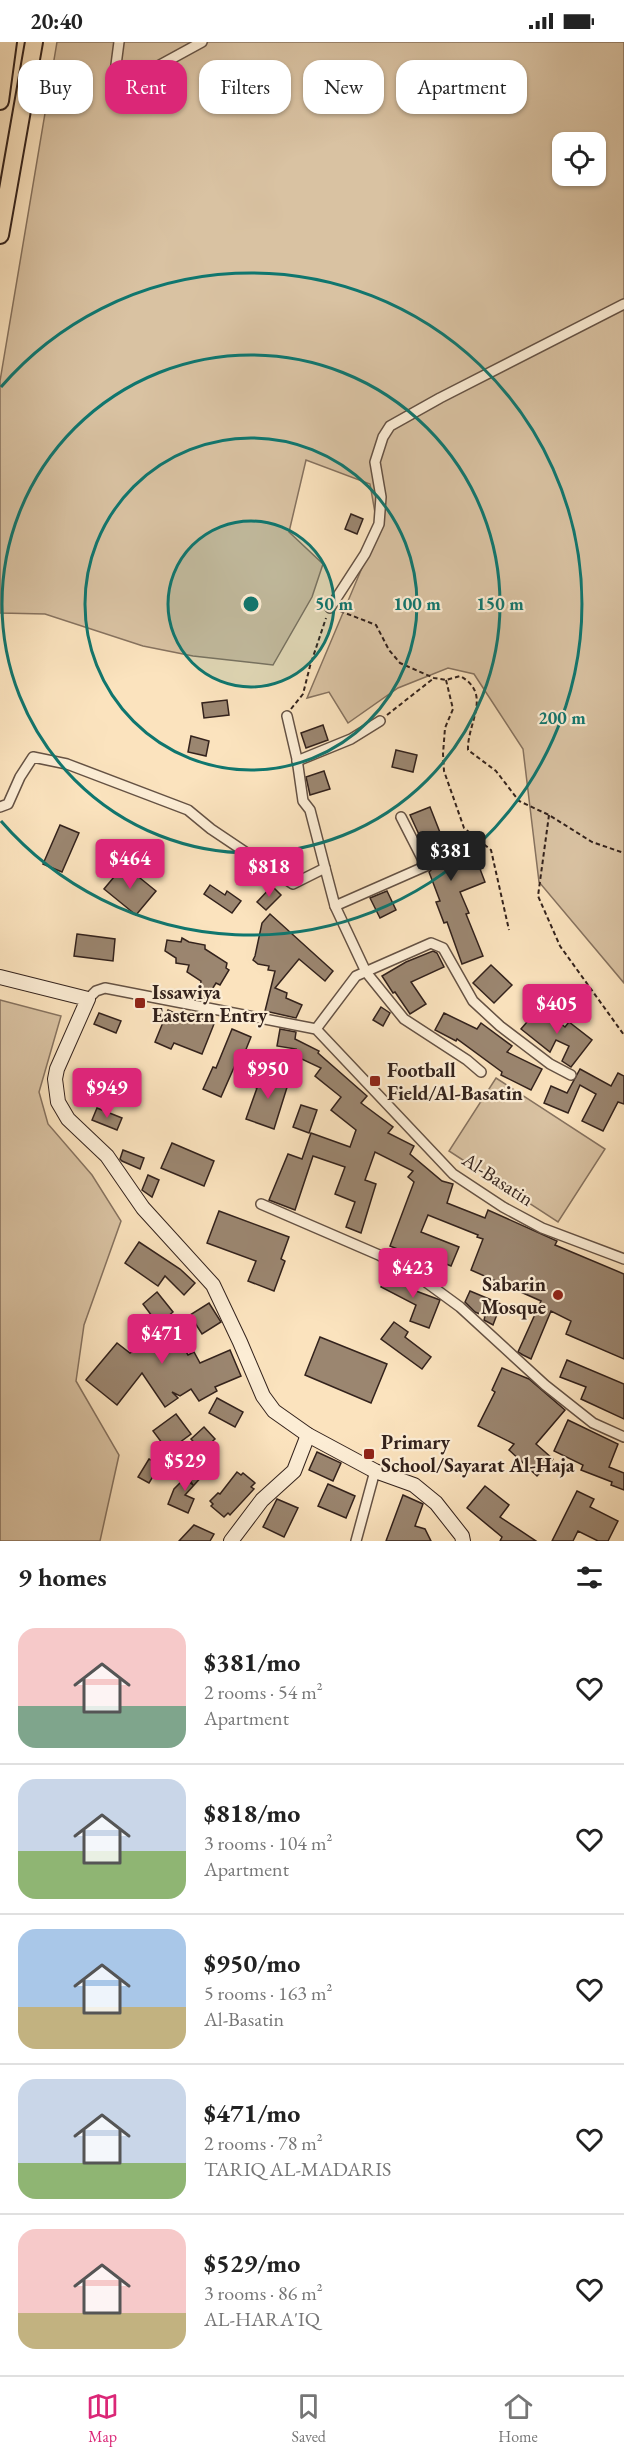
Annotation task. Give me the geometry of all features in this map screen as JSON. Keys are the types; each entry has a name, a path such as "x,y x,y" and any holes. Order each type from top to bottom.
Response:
{"highway":[{"path":"0,101 8,42"},
{"path":"0,235 34,42"}],"street":[{"path":"119,42 113,88 119,94 127,83 202,42"},
{"path":"330,608 365,554 379,524 381,497 375,462 383,437 390,426 624,303"},
{"path":"286,716 297,761 303,801 310,810 335,906 366,972 404,1019 467,1060 481,1072"},
{"path":"297,761 351,739 380,721"},
{"path":"0,807 8,804 20,777 33,757 67,764 188,810 211,829 293,884 325,868"},
{"path":"335,906 426,866 401,817"},
{"path":"464,1541 436,1503 414,1485 375,1471 309,1435 274,1412 263,1396 213,1285 143,1208 107,1156 68,1119 58,1102 55,1079 57,1069 88,999 96,991 105,988 114,989 316,1029 356,976 431,943 443,948 473,1001 500,1026 550,1064 571,1075"},
{"path":"0,977 88,999"},
{"name":"Al-Basatin","path":"316,1029 453,1174 503,1208 542,1228 624,1259"},
{"path":"261,1204 379,1255 419,1277 460,1307 545,1385 593,1423 624,1437"},
{"path":"231,1541 262,1500 294,1471 309,1435"},
{"path":"356,1541 375,1471"}],"path":[{"path":"286,716 303,694 330,608 360,617 376,625 389,650 400,663 434,678 446,681 460,676 471,682 476,693 476,718 467,736 468,750 496,771 519,801 549,815 592,842 624,853"},
{"path":"380,721 434,678"},
{"path":"446,681 453,709 445,728 442,754 444,771 464,828 491,850 509,930"},
{"path":"549,815 538,896 560,946 624,1035"}],"shaded area":[{"path":"57,42 624,42 624,983 539,882 523,749 474,674 448,668 398,688 348,723 329,692 307,698 378,530 370,484 306,460 289,532 323,564 312,597 273,665 193,656 143,646 45,614 0,613 0,381 45,114 93,114 93,60 54,60"},
{"path":"0,1000 61,1016 39,1092 48,1124 92,1175 121,1221 84,1325 76,1381 119,1455 100,1541 0,1541"},
{"path":"496,1078 605,1149 558,1222 449,1151"}],"building":[{"path":"351,514 363,519 357,534 345,529"},
{"path":"227,700 229,715 204,718 202,703"},
{"path":"323,725 328,740 306,748 301,733"},
{"path":"191,736 209,741 206,756 188,752"},
{"path":"396,750 417,755 413,772 392,767"},
{"path":"324,771 330,789 310,795 306,777"},
{"path":"430,807 441,835 447,833 456,855 472,848 485,882 460,892 483,956 462,964 447,922 444,923 436,902 440,901 429,872 432,869 432,863 410,815"},
{"path":"60,825 79,833 62,872 43,864"},
{"path":"124,865 156,891 136,915 104,889"},
{"path":"210,885 225,895 227,891 241,901 232,913 204,894"},
{"path":"272,886 281,895 266,910 257,902"},
{"path":"387,891 396,910 380,918 370,898"},
{"path":"270,914 333,971 325,981 299,959 275,988 287,993 286,998 302,1005 296,1018 265,1011 275,971 268,970 269,966 258,964 253,960 262,923"},
{"path":"77,934 115,939 113,961 74,956"},
{"path":"182,938 205,945 205,949 227,963 226,968 229,970 220,985 216,983 206,999 199,994 201,981 187,972 189,965 176,963 176,958 165,951 167,940 181,942"},
{"path":"433,951 437,953 444,967 411,982 426,1004 410,1014 382,976 406,962"},
{"path":"491,965 512,985 494,1003 473,983"},
{"path":"381,1007 390,1013 383,1026 373,1020"},
{"path":"540,1007 565,1027 569,1022 592,1040 571,1067 562,1061 569,1046 556,1040 550,1052 521,1029"},
{"path":"168,1010 190,1020 192,1015 214,1024 202,1054 174,1043 171,1049 155,1042"},
{"path":"99,1013 121,1021 116,1033 94,1024"},
{"path":"444,1013 477,1029 481,1023 512,1046 507,1052 542,1069 531,1090 501,1075 502,1072 457,1039 456,1041 435,1030"},
{"path":"232,1029 251,1037 240,1064 236,1063 221,1097 203,1089 213,1067 216,1068"},
{"path":"280,1029 296,1032 295,1039 319,1051 318,1053 367,1096 361,1103 393,1127 388,1133 414,1146 410,1154 442,1181 453,1184 447,1203 485,1218 488,1210 557,1241 555,1245 624,1274 624,1359 566,1334 571,1321 551,1311 531,1359 518,1352 541,1301 471,1270 483,1239 477,1237 478,1235 428,1215 421,1232 459,1247 451,1266 417,1252 415,1256 390,1246 414,1182 408,1177 413,1171 375,1152 365,1180 376,1184 361,1233 346,1227 355,1202 335,1194 345,1167 313,1156 295,1210 269,1200 288,1154 302,1159 311,1133 350,1147 356,1130 331,1110 341,1097 315,1076 321,1068 293,1055 296,1049 277,1046"},
{"path":"580,1069 611,1086 618,1073 624,1076 624,1104 618,1102 603,1131 582,1121 596,1094 580,1085 568,1113 544,1103 551,1086 567,1093"},
{"path":"260,1071 289,1081 274,1129 246,1119 257,1088 254,1087"},
{"path":"301,1105 317,1110 309,1133 293,1127"},
{"path":"97,1108 122,1118 117,1130 92,1120"},
{"path":"172,1143 214,1161 204,1186 161,1168"},
{"path":"123,1150 144,1158 140,1169 120,1159"},
{"path":"148,1175 159,1180 152,1197 142,1190"},
{"path":"219,1211 289,1237 281,1259 285,1261 274,1291 248,1281 256,1261 207,1243"},
{"path":"139,1242 180,1269 195,1283 184,1295 165,1276 158,1286 125,1263"},
{"path":"389,1271 411,1283 408,1288 440,1300 429,1328 410,1321 416,1305 381,1287"},
{"path":"470,1291 501,1304 493,1325 484,1320 485,1316 475,1312 465,1302"},
{"path":"157,1292 173,1312 166,1318 188,1355 194,1352 200,1363 230,1350 241,1376 215,1387 217,1391 199,1401 191,1389 180,1396 172,1392 178,1398 165,1407 142,1373 117,1405 86,1380 117,1343 130,1353 164,1332 143,1304"},
{"path":"209,1303 221,1322 202,1334 190,1315"},
{"path":"394,1322 408,1332 405,1337 431,1357 422,1369 381,1339"},
{"path":"320,1337 387,1364 371,1403 305,1375"},
{"path":"567,1360 624,1384 624,1419 581,1399 586,1387 560,1377"},
{"path":"502,1368 529,1379 565,1410 536,1444 553,1459 537,1476 509,1450 514,1444 478,1426 495,1392 492,1390"},
{"path":"217,1398 243,1412 235,1427 209,1413"},
{"path":"176,1414 191,1434 168,1451 153,1431"},
{"path":"568,1420 618,1444 609,1467 624,1473 624,1490 611,1485 612,1482 581,1470 583,1465 554,1451"},
{"path":"204,1427 215,1439 202,1451 191,1439"},
{"path":"317,1452 341,1463 333,1481 309,1470"},
{"path":"149,1459 160,1465 149,1483 138,1477"},
{"path":"196,1466 204,1474 185,1495 194,1499 188,1513 168,1504 174,1489 184,1479 193,1485 187,1476"},
{"path":"237,1472 241,1475 243,1473 255,1483 251,1487 254,1489 230,1515 228,1513 224,1517 211,1506 213,1504 210,1501 218,1493 220,1494"},
{"path":"328,1484 355,1496 346,1518 318,1506"},
{"path":"485,1486 509,1505 500,1517 536,1541 500,1541 502,1537 467,1508"},
{"path":"577,1491 594,1499 590,1507 618,1521 608,1541 598,1541 578,1531 573,1541 552,1541"},
{"path":"403,1495 423,1504 415,1526 425,1529 431,1541 386,1541"},
{"path":"277,1499 298,1508 284,1537 263,1527"},
{"path":"194,1525 214,1534 210,1541 179,1541"}],"place":[{"name":"Issawiya Eastern Entry","path":"140,1003"},
{"name":"Football Field/Al-Basatin","path":"375,1081"},
{"name":"Sabarin Mosque","path":"558,1295"},
{"name":"Primary School/Sayarat Al-Haja","path":"369,1454"}]}
